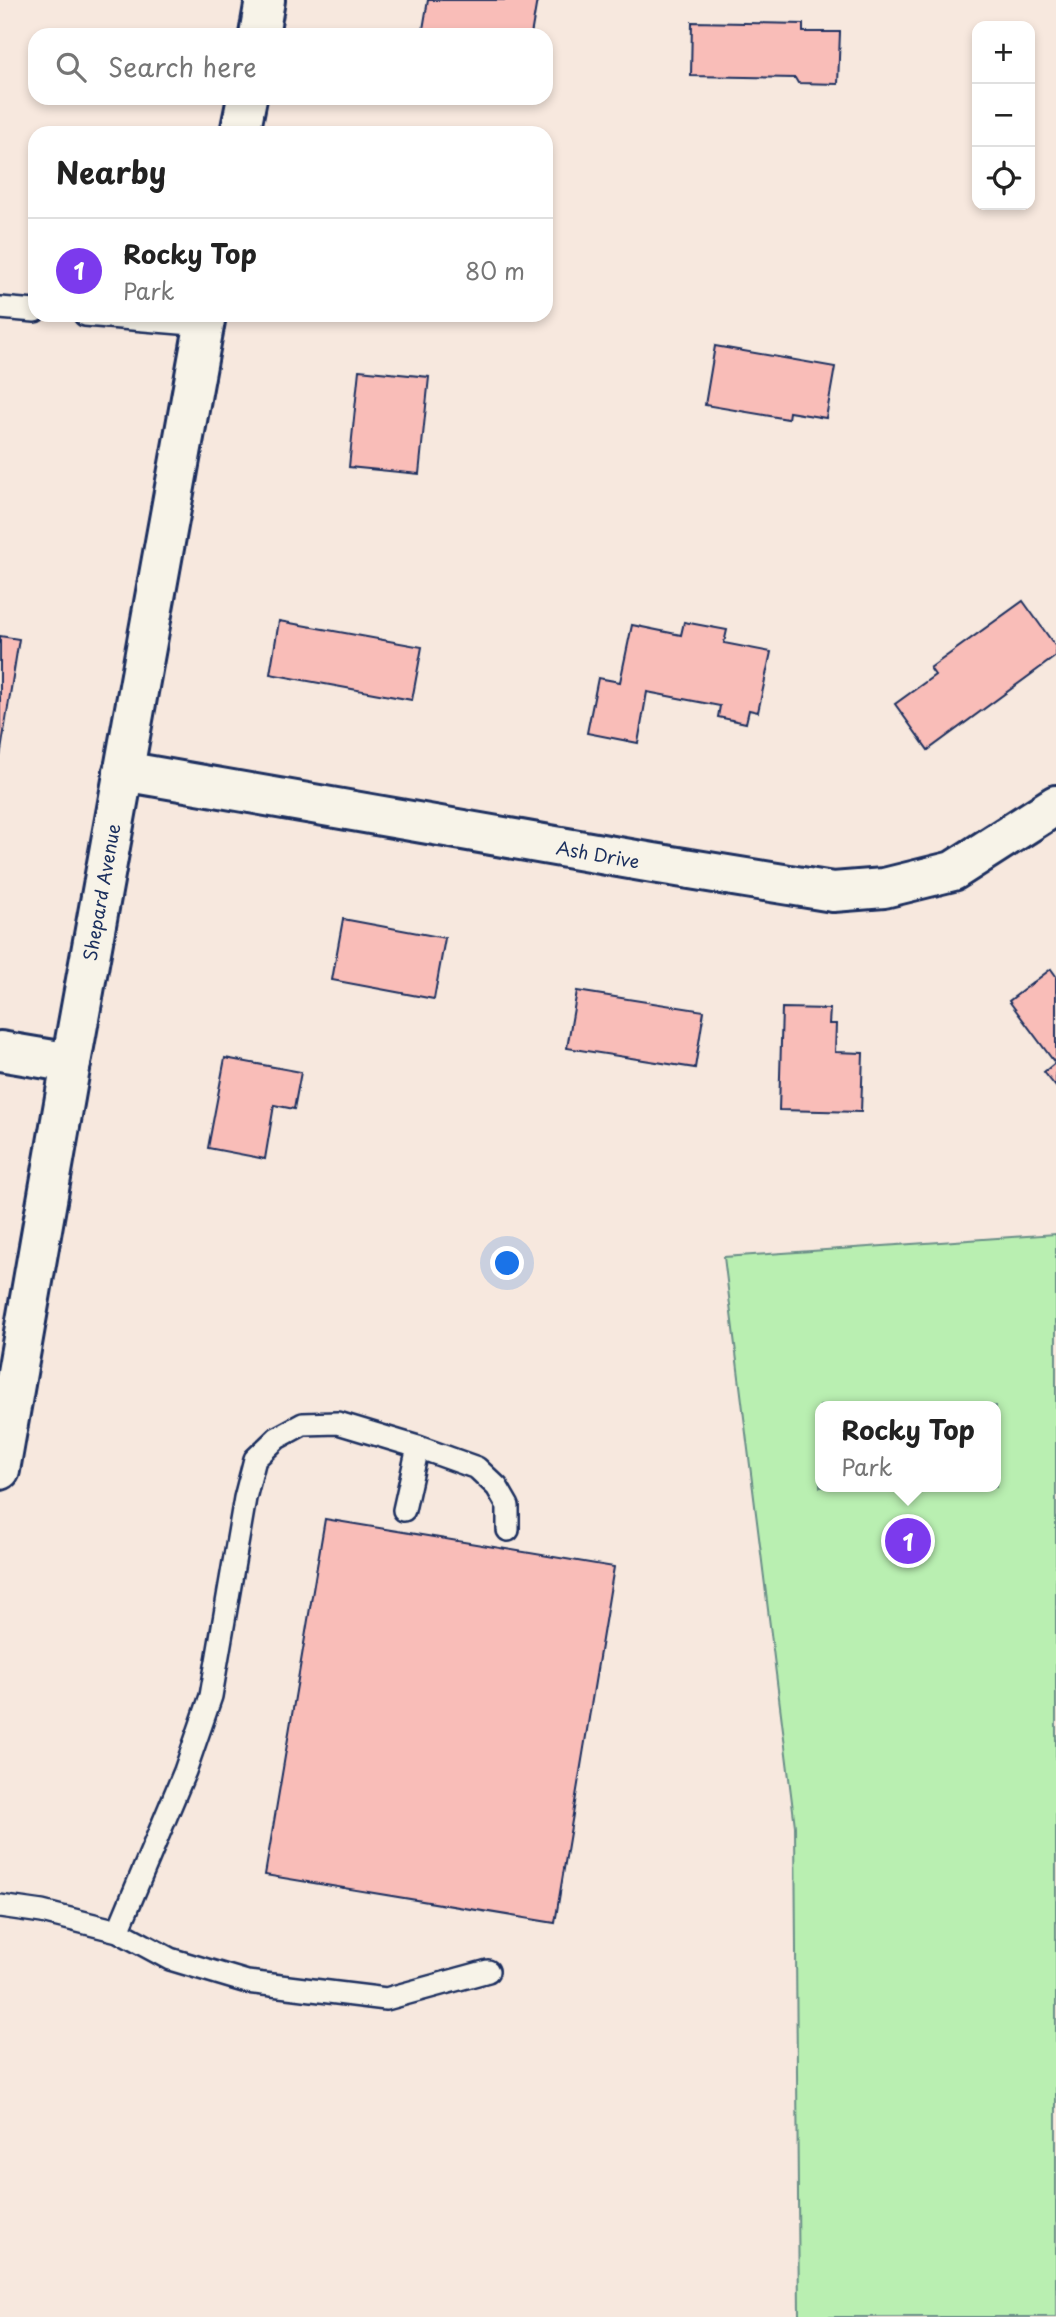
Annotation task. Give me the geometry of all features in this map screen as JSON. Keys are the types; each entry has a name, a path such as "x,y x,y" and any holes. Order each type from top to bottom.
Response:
{"main road":[{"path":"260,28 265,0"},
{"path":"241,126 246,105"},
{"name":"Shepard Avenue","path":"0,1470 205,322"},
{"name":"Ash Drive","path":"123,771 833,892 884,888 953,871 1056,806"},
{"path":"0,1051 71,1063"}],"lane":[{"path":"0,307 28,310"},
{"path":"118,1931 185,1771 211,1696 245,1498 256,1459 277,1438 303,1424 338,1423 477,1468 497,1487 508,1506 508,1530"},
{"path":"404,1510 418,1447"},
{"path":"0,1906 42,1912 118,1931 170,1959 247,1982 386,1999 488,1971"}],"green space":[{"path":"1056,1234 1056,2317 799,2317 795,1826 724,1257"}],"building":[{"path":"428,0 537,0 532,28 423,28"},
{"path":"692,22 803,24 803,32 840,32 838,84 798,83 795,78 691,76"},
{"path":"715,346 835,367 826,418 789,412 788,419 705,405"},
{"path":"359,370 429,377 419,474 349,467"},
{"path":"1023,601 1056,647 1056,656 928,750 895,704 935,675 930,668"},
{"path":"279,621 422,647 412,700 270,674"},
{"path":"684,622 727,630 724,643 771,652 758,712 749,710 746,723 718,717 720,706 647,692 638,743 587,733 598,678 620,682 632,625 681,635"},
{"path":"0,636 19,639 0,757"},
{"path":"343,919 445,938 434,999 332,980"},
{"path":"1051,969 1056,976 1056,1087 1044,1072 1055,1063 1009,1001"},
{"path":"577,991 704,1011 695,1068 567,1048"},
{"path":"782,1008 830,1009 829,1024 836,1024 835,1052 863,1053 861,1112 779,1110"},
{"path":"225,1058 301,1072 294,1109 274,1105 265,1159 208,1148"},
{"path":"325,1519 614,1567 555,1923 265,1875"}],"place":[{"name":"Rocky Top","path":"908,1541"}]}
